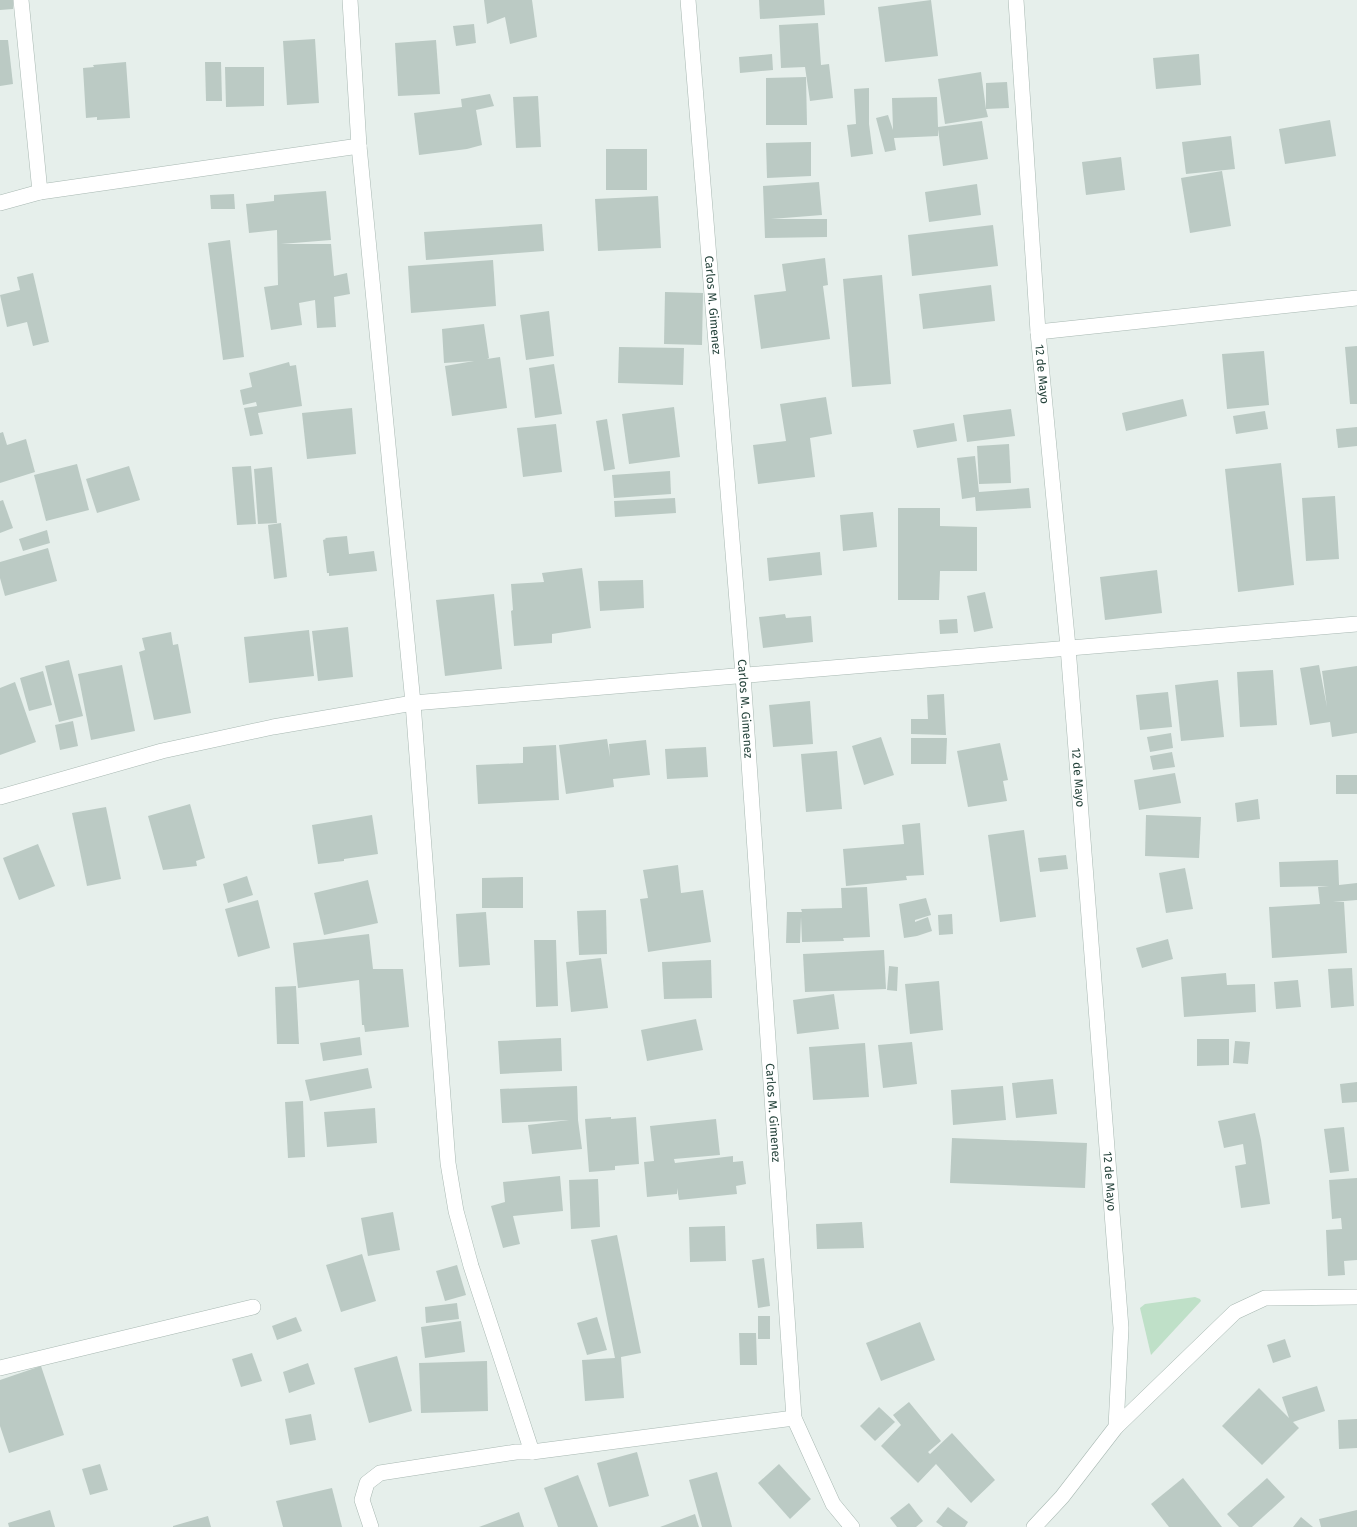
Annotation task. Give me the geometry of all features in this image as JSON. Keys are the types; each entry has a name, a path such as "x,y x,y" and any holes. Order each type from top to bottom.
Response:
{"street":[{"path":"21,0 40,192"},
{"path":"350,0 359,146 413,703 448,1163 456,1211 471,1266 532,1452"},
{"name":"Carlos M. Gimenez","path":"688,0 743,675 794,1418 832,1504 852,1527"},
{"name":"12 de Mayo","path":"1016,0 1038,332 1068,647 1121,1328 1116,1427"},
{"path":"0,203 40,192 359,146"},
{"path":"1038,332 1357,298"},
{"path":"0,797 162,751 273,727 413,703 1357,624"},
{"path":"1034,1527 1062,1497 1116,1427 1235,1312 1265,1298 1357,1297"},
{"path":"0,1368 253,1307"},
{"path":"371,1527 362,1500 367,1483 380,1473 516,1452 532,1452 794,1418"}],"green space":[{"path":"1195,1297 1201,1301 1151,1355 1140,1308 1145,1304"}],"building":[{"path":"0,0 13,0 13,9 0,10"},
{"path":"484,0 532,0 537,37 510,44 505,17 487,24"},
{"path":"759,0 824,0 825,15 760,19"},
{"path":"931,0 938,56 885,62 878,7"},
{"path":"818,23 821,65 829,64 833,98 810,101 805,67 781,68 779,25"},
{"path":"474,24 476,43 456,46 453,26"},
{"path":"315,39 319,103 287,105 283,41"},
{"path":"0,40 8,40 13,84 0,86"},
{"path":"436,40 440,94 398,96 395,43"},
{"path":"772,54 773,70 740,73 739,57"},
{"path":"1199,54 1201,85 1156,89 1153,58"},
{"path":"126,62 130,118 97,120 97,117 86,118 83,68 94,67 93,65"},
{"path":"205,62 221,62 222,101 206,101"},
{"path":"225,67 264,67 264,106 226,107"},
{"path":"981,72 988,117 945,124 938,79"},
{"path":"806,77 807,125 766,125 766,78"},
{"path":"1007,82 1009,108 986,109 986,83"},
{"path":"869,88 869,124 873,154 851,157 847,125 856,124 854,89"},
{"path":"490,94 494,106 476,110 482,145 467,149 419,155 414,113 462,107 461,99"},
{"path":"538,96 541,147 516,148 513,97"},
{"path":"937,97 938,127 982,121 988,159 943,166 938,129 938,136 894,138 896,150 885,152 876,118 888,115 893,130 892,98"},
{"path":"1330,120 1336,156 1285,164 1279,129"},
{"path":"1231,136 1235,169 1186,174 1182,142"},
{"path":"811,142 811,176 767,178 766,143"},
{"path":"606,149 647,149 647,190 606,190"},
{"path":"1121,157 1125,190 1086,195 1082,162"},
{"path":"1222,171 1231,226 1190,233 1181,178"},
{"path":"819,182 822,215 771,219 827,219 827,237 765,238 763,186"},
{"path":"977,184 981,215 929,222 925,192"},
{"path":"326,191 331,240 281,244 331,244 334,276 347,273 350,294 334,297 336,327 317,328 315,300 299,303 302,325 271,330 264,287 278,285 277,230 249,233 246,204 274,201 274,195"},
{"path":"234,194 235,209 211,209 210,195"},
{"path":"658,196 661,248 598,251 595,199"},
{"path":"542,224 544,251 426,260 424,232"},
{"path":"993,225 998,266 912,276 908,235"},
{"path":"230,240 244,357 223,360 208,243"},
{"path":"825,258 828,285 823,286 830,339 761,349 754,295 786,291 782,264"},
{"path":"493,260 496,306 411,313 408,266"},
{"path":"33,273 49,342 33,346 27,322 7,327 0,295 20,290 17,277"},
{"path":"882,275 891,384 852,387 843,279"},
{"path":"991,285 995,321 923,329 919,294"},
{"path":"665,292 703,293 702,345 664,344"},
{"path":"549,311 554,356 526,360 520,315"},
{"path":"484,324 489,358 487,359 500,357 507,408 452,416 445,366 474,361 444,363 442,329"},
{"path":"1357,346 1357,404 1350,404 1345,347"},
{"path":"619,347 684,348 683,385 618,383"},
{"path":"1264,351 1269,405 1227,409 1222,354"},
{"path":"289,362 290,366 296,365 302,406 258,413 263,434 250,436 244,408 257,406 256,402 243,405 240,390 252,387 249,373"},
{"path":"554,364 562,414 535,418 529,368"},
{"path":"826,397 832,434 810,438 815,477 758,484 753,445 786,441 780,404"},
{"path":"1183,399 1187,416 1126,431 1122,413"},
{"path":"674,407 680,457 629,464 622,414"},
{"path":"352,408 356,454 307,459 302,413"},
{"path":"1011,409 1015,436 967,442 963,415"},
{"path":"1265,411 1268,429 1236,434 1233,416"},
{"path":"607,419 615,469 604,471 596,421"},
{"path":"954,423 957,441 917,448 913,430"},
{"path":"556,424 562,472 523,477 517,428"},
{"path":"1357,427 1357,446 1338,448 1336,429"},
{"path":"3,432 7,445 26,439 35,472 0,483 0,433"},
{"path":"1009,444 1011,483 979,484 977,446"},
{"path":"975,456 979,492 1029,488 1031,508 976,511 975,497 962,499 957,458"},
{"path":"1281,463 1294,585 1238,592 1225,469"},
{"path":"77,464 89,510 46,521 34,475"},
{"path":"129,466 140,500 97,513 86,479"},
{"path":"251,466 256,524 237,525 232,467"},
{"path":"272,467 277,523 258,524 254,469"},
{"path":"670,471 671,494 614,498 612,475"},
{"path":"1335,496 1339,559 1306,561 1302,498"},
{"path":"675,498 676,513 615,517 614,501"},
{"path":"3,500 13,528 0,533 0,501"},
{"path":"898,508 940,508 940,526 977,527 977,571 940,571 939,600 898,600"},
{"path":"873,512 877,547 843,551 840,515"},
{"path":"281,523 287,577 274,579 268,525"},
{"path":"47,530 50,543 23,551 19,539"},
{"path":"347,536 349,554 374,551 377,571 329,576 323,540 325,538"},
{"path":"48,548 57,581 5,596 0,578 0,562"},
{"path":"820,552 822,575 769,581 767,558"},
{"path":"582,568 591,628 552,634 552,643 514,646 511,584 544,582 542,573"},
{"path":"1157,570 1162,613 1105,620 1100,577"},
{"path":"643,580 644,608 600,611 598,581"},
{"path":"985,592 993,628 974,632 967,596"},
{"path":"494,594 502,669 445,676 436,600"},
{"path":"785,614 786,618 811,616 813,642 763,648 759,617"},
{"path":"957,619 958,633 940,634 939,620"},
{"path":"348,627 353,677 318,681 312,631"},
{"path":"309,630 314,676 249,683 244,637"},
{"path":"171,632 173,645 178,644 191,713 154,720 139,652 145,650 142,638"},
{"path":"69,660 83,716 59,722 45,666"},
{"path":"122,665 135,731 91,740 78,674"},
{"path":"1319,665 1327,707 1322,671 1357,666 1357,733 1332,737 1330,722 1310,725 1300,668"},
{"path":"1273,670 1277,725 1240,727 1237,672"},
{"path":"43,671 52,705 29,711 20,678"},
{"path":"1218,680 1224,737 1181,741 1175,685"},
{"path":"15,682 36,742 0,755 0,688"},
{"path":"1168,692 1172,727 1140,730 1136,695"},
{"path":"944,694 946,735 911,734 911,719 928,719 927,695"},
{"path":"810,701 813,744 773,747 769,705"},
{"path":"73,721 78,746 60,750 55,725"},
{"path":"1171,733 1173,748 1150,752 1147,737"},
{"path":"881,737 894,775 864,785 852,746"},
{"path":"911,738 947,738 946,764 911,764"},
{"path":"607,739 610,757 609,744 646,740 650,775 613,779 614,787 566,794 559,745"},
{"path":"1000,743 1008,780 1003,781 1007,801 968,807 957,751"},
{"path":"556,745 559,800 478,804 476,765 523,763 523,747"},
{"path":"706,747 708,777 667,779 665,749"},
{"path":"837,751 842,809 806,812 801,754"},
{"path":"1172,752 1175,767 1153,770 1150,756"},
{"path":"1175,773 1181,803 1139,810 1134,780"},
{"path":"1336,775 1357,775 1357,794 1336,794"},
{"path":"1258,799 1260,819 1237,822 1235,803"},
{"path":"190,804 205,858 196,861 197,866 163,870 148,816"},
{"path":"106,807 121,879 87,886 72,813"},
{"path":"372,815 378,854 318,864 312,825"},
{"path":"1146,815 1201,817 1199,858 1145,856"},
{"path":"920,823 924,875 906,876 907,880 846,886 843,849 904,844 902,825"},
{"path":"1024,830 1036,917 1000,922 988,835"},
{"path":"38,844 55,886 19,900 3,858"},
{"path":"1066,855 1068,869 1040,872 1038,858"},
{"path":"1338,860 1339,885 1357,883 1357,900 1333,902 1344,902 1347,953 1272,958 1269,907 1320,904 1318,887 1329,886 1280,887 1279,862"},
{"path":"678,865 681,893 703,890 711,942 648,952 640,899 648,898 643,870"},
{"path":"1185,868 1193,909 1166,913 1159,873"},
{"path":"247,876 253,895 228,903 223,884"},
{"path":"523,877 523,908 482,908 482,878"},
{"path":"368,880 378,923 324,935 314,893"},
{"path":"867,887 870,937 843,938 844,941 802,942 801,917 800,943 786,943 787,912 802,912 801,909 842,908 841,888"},
{"path":"926,898 931,915 915,920 915,922 928,917 932,931 904,938 899,904"},
{"path":"258,900 270,948 238,957 225,909"},
{"path":"606,910 607,954 579,955 577,911"},
{"path":"486,912 490,965 459,967 456,914"},
{"path":"952,914 953,934 939,935 938,915"},
{"path":"369,934 373,969 403,969 409,1027 365,1032 364,1025 362,1025 359,980 298,988 293,943"},
{"path":"1168,939 1173,959 1142,968 1136,948"},
{"path":"534,940 556,940 558,1006 536,1007"},
{"path":"884,950 886,989 805,992 803,954"},
{"path":"601,958 608,1008 571,1012 566,962"},
{"path":"711,960 712,998 664,999 662,962"},
{"path":"889,966 898,967 897,991 887,990"},
{"path":"1352,968 1354,1006 1331,1008 1328,969"},
{"path":"1226,973 1227,985 1255,984 1256,1012 1184,1017 1181,977"},
{"path":"1298,980 1301,1007 1276,1009 1274,982"},
{"path":"939,981 943,1030 910,1034 905,984"},
{"path":"296,986 299,1044 277,1044 275,987"},
{"path":"834,994 839,1029 797,1034 793,1000"},
{"path":"696,1019 703,1050 647,1061 641,1030"},
{"path":"360,1037 362,1055 323,1061 320,1043"},
{"path":"561,1038 562,1071 500,1074 498,1041"},
{"path":"1197,1039 1229,1039 1229,1065 1197,1066"},
{"path":"1235,1041 1250,1042 1248,1064 1233,1063"},
{"path":"912,1042 917,1084 883,1088 878,1045"},
{"path":"865,1043 869,1097 813,1100 809,1047"},
{"path":"368,1068 372,1088 310,1101 305,1080"},
{"path":"1053,1079 1057,1114 1016,1118 1012,1083"},
{"path":"1357,1082 1357,1102 1342,1103 1340,1084"},
{"path":"577,1086 578,1120 582,1149 532,1154 528,1125 569,1120 502,1123 500,1089"},
{"path":"1003,1086 1006,1120 953,1125 951,1090"},
{"path":"303,1101 305,1157 288,1158 285,1102"},
{"path":"375,1108 377,1143 327,1147 324,1112"},
{"path":"1255,1113 1261,1140 1270,1204 1241,1208 1235,1166 1246,1164 1243,1144 1224,1148 1218,1121"},
{"path":"611,1117 611,1119 636,1117 639,1164 615,1166 615,1170 589,1172 585,1119"},
{"path":"716,1119 720,1155 674,1159 675,1163 733,1156 733,1162 743,1161 746,1184 736,1186 737,1194 679,1200 677,1188 677,1194 647,1197 644,1162 654,1161 650,1126"},
{"path":"1344,1127 1349,1171 1330,1173 1324,1129"},
{"path":"952,1138 1087,1143 1085,1188 950,1183"},
{"path":"560,1176 563,1211 513,1216 520,1244 503,1248 491,1206 505,1202 503,1182"},
{"path":"1357,1178 1357,1260 1344,1261 1345,1275 1328,1276 1326,1230 1342,1229 1341,1218 1332,1219 1329,1180"},
{"path":"598,1179 600,1227 571,1229 569,1180"},
{"path":"393,1212 400,1250 368,1256 361,1218"},
{"path":"862,1222 864,1248 817,1249 816,1224"},
{"path":"725,1226 726,1261 690,1262 689,1227"},
{"path":"617,1235 641,1353 621,1357 624,1398 585,1401 582,1360 615,1358 591,1240"},
{"path":"362,1254 376,1301 341,1312 326,1265"},
{"path":"764,1258 770,1306 758,1308 752,1260"},
{"path":"457,1265 466,1295 445,1301 436,1271"},
{"path":"457,1303 459,1319 426,1323 425,1307"},
{"path":"758,1316 770,1316 770,1339 758,1339"},
{"path":"296,1317 302,1331 277,1340 272,1326"},
{"path":"597,1317 607,1350 587,1355 577,1323"},
{"path":"461,1321 465,1352 425,1358 421,1327"},
{"path":"920,1322 935,1360 881,1381 866,1343"},
{"path":"739,1333 756,1333 757,1365 740,1365"},
{"path":"1285,1339 1291,1357 1273,1363 1267,1345"},
{"path":"252,1353 262,1381 241,1387 232,1359"},
{"path":"397,1356 412,1411 369,1423 354,1368"},
{"path":"487,1361 488,1411 421,1413 419,1363"},
{"path":"308,1363 315,1384 289,1393 283,1372"},
{"path":"41,1366 64,1435 9,1453 0,1426 0,1380"},
{"path":"1317,1386 1325,1411 1293,1422 1299,1428 1262,1465 1222,1426 1259,1388 1289,1418 1282,1397"},
{"path":"909,1402 941,1441 928,1452 930,1454 952,1433 995,1480 971,1503 936,1464 918,1483 881,1446 901,1425 893,1415"},
{"path":"879,1407 895,1422 875,1441 860,1426"},
{"path":"311,1414 316,1440 290,1445 285,1419"},
{"path":"1357,1419 1357,1448 1339,1449 1338,1420"},
{"path":"637,1452 649,1496 609,1507 597,1463"},
{"path":"100,1464 108,1490 90,1495 82,1469"},
{"path":"779,1464 811,1499 790,1519 758,1483"},
{"path":"717,1472 732,1527 702,1527 689,1480"},
{"path":"578,1475 598,1527 558,1527 544,1488"},
{"path":"1183,1478 1222,1527 1169,1527 1151,1504"},
{"path":"1267,1478 1285,1497 1252,1527 1239,1527 1227,1514"},
{"path":"332,1488 342,1527 283,1527 276,1501"},
{"path":"909,1503 923,1521 916,1527 897,1527 890,1518"},
{"path":"948,1507 968,1522 965,1527 943,1527 936,1522"},
{"path":"50,1510 55,1527 9,1527 8,1523"},
{"path":"1357,1510 1357,1527 1321,1527 1319,1519"},
{"path":"519,1512 524,1527 479,1527"},
{"path":"695,1514 699,1527 660,1527"},
{"path":"208,1516 211,1527 173,1527 173,1526"},
{"path":"1301,1517 1313,1527 1293,1527"}]}
